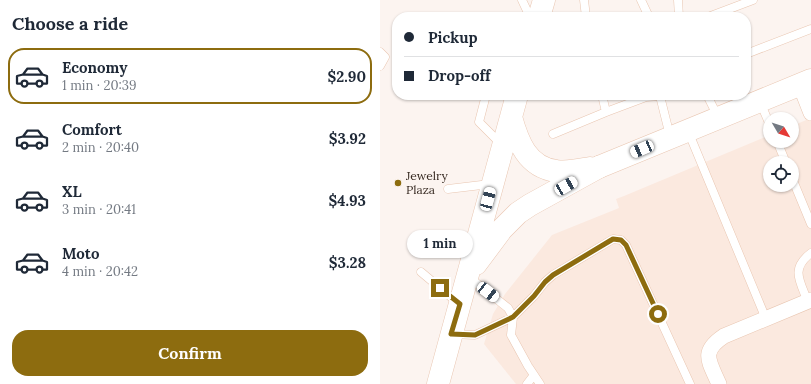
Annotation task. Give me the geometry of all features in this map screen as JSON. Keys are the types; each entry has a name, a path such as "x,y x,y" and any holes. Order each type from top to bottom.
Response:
{"main road":[{"path":"540,12 544,0"},
{"path":"467,276 509,221 530,205 599,167 805,82"},
{"path":"438,384 516,100"},
{"path":"511,117 521,146 528,157 539,166 555,171 565,172 599,167"}],"street":[{"path":"805,82 811,113"},
{"path":"716,383 709,361 708,353 711,346 724,336 809,301"}],"lane":[{"path":"522,0 528,12"},
{"path":"584,0 585,12"},
{"path":"642,0 647,12"},
{"path":"678,0 679,12"},
{"path":"721,12 753,0"},
{"path":"751,52 811,29"},
{"path":"380,66 382,54"},
{"path":"485,100 478,122 503,146"},
{"path":"603,100 606,112"},
{"path":"553,134 638,100"},
{"path":"662,100 766,318"},
{"path":"710,100 719,117"},
{"path":"760,101 765,112"},
{"path":"448,189 492,184"},
{"path":"798,192 811,224"},
{"path":"451,334 475,335 513,317 553,275 613,239 621,240 626,245 690,384"},
{"path":"809,301 797,276 802,260 811,254"},
{"path":"421,272 460,304"},
{"path":"467,276 508,308 513,317 511,335 540,384"},
{"path":"527,384 534,376"}],"shaded area":[{"path":"811,118 811,384 516,384 484,344 493,314 505,294 552,235 619,208 616,199 763,138 763,148 799,148 799,123"}],"place":[{"name":"Jewelry Plaza","path":"398,183"}],"route":[{"path":"440,288 460,304 451,334 475,335 513,317 553,275 613,239 621,240 626,245 658,314"}]}
